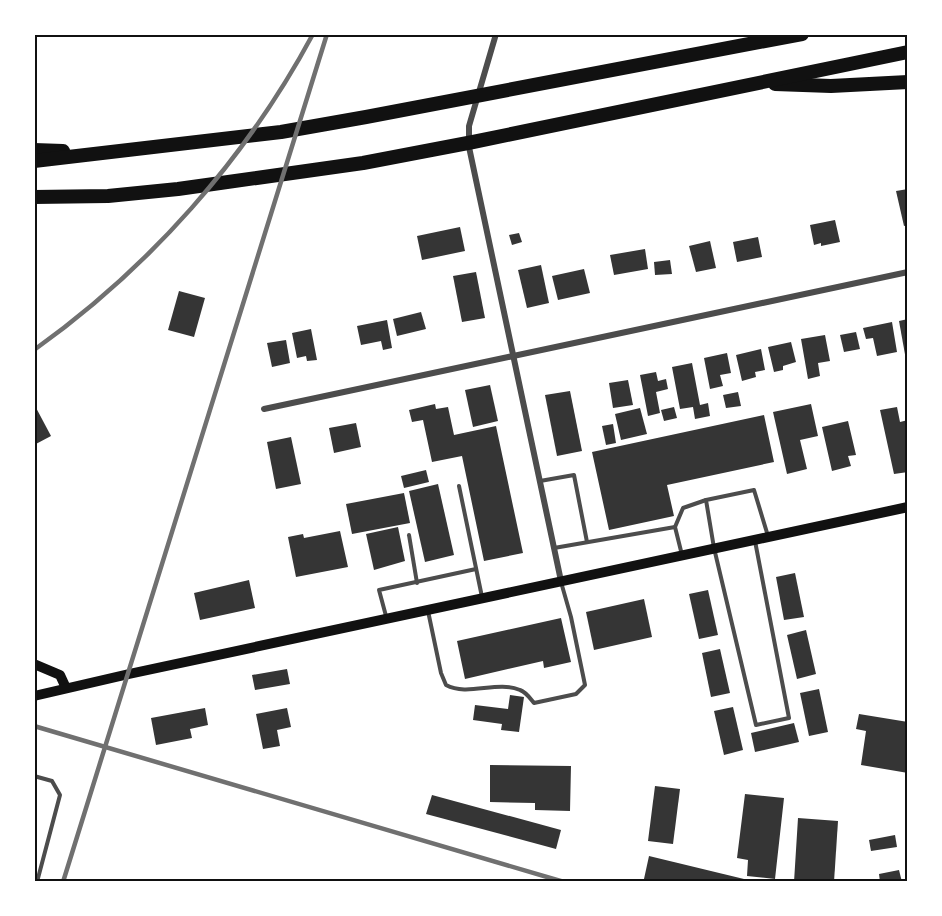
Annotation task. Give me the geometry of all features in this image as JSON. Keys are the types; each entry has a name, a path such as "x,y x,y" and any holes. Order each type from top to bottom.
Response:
{"highway":[{"path":"675,57 751,34"},
{"path":"34,161 281,132 802,34"},
{"path":"34,207 363,163 908,52"},
{"path":"752,83 831,86 908,82"},
{"path":"34,150 107,152"},
{"path":"34,197 108,196"}],"main road":[{"path":"34,696 386,618 908,507"},
{"path":"34,664 60,675 66,688"}],"street":[{"path":"496,34 471,120 468,140 561,581"},
{"path":"264,409 908,272"}],"lane":[{"path":"540,481 574,475 587,542"},
{"path":"459,486 482,598"},
{"path":"682,555 675,527 683,508 706,500 754,490 769,537"},
{"path":"706,500 714,548 756,725 789,718 754,540"},
{"path":"554,548 675,527"},
{"path":"409,535 417,583"},
{"path":"386,618 379,590 476,570"},
{"path":"428,610 441,673 446,685 456,691 516,688 522,690 534,703 576,694 585,685 572,617 561,581"},
{"path":"34,776 52,781 60,795 37,882"}],"building":[{"path":"908,189 908,225 904,226 896,191"},
{"path":"835,220 840,242 814,245 810,225"},
{"path":"460,227 465,251 422,260 417,236"},
{"path":"519,233 522,242 512,245 509,235"},
{"path":"758,237 762,257 737,262 733,242"},
{"path":"710,241 716,268 696,272 689,246"},
{"path":"645,249 648,269 614,275 610,255"},
{"path":"670,260 672,274 655,275 654,262"},
{"path":"541,265 549,303 527,308 518,270"},
{"path":"584,269 590,293 558,300 552,276"},
{"path":"476,272 485,318 462,322 453,276"},
{"path":"179,291 205,298 194,337 168,330"},
{"path":"421,312 426,329 397,336 393,319"},
{"path":"908,319 908,359 906,360 899,321"},
{"path":"387,320 392,348 383,350 381,341 361,345 357,326"},
{"path":"892,322 897,352 877,356 873,338 866,339 863,328"},
{"path":"311,329 317,360 307,361 306,356 297,358 292,333"},
{"path":"856,332 860,349 844,352 840,335"},
{"path":"825,335 830,361 818,363 820,376 808,379 801,339"},
{"path":"286,340 290,363 272,367 267,343"},
{"path":"791,342 796,362 783,366 783,370 774,372 768,347"},
{"path":"761,349 765,370 755,372 756,377 742,381 736,355"},
{"path":"727,353 731,373 720,375 723,386 710,389 704,358"},
{"path":"692,363 700,405 708,403 710,416 695,419 693,407 680,409 672,367"},
{"path":"656,372 658,381 666,379 668,389 656,392 660,413 648,416 640,375"},
{"path":"628,380 633,405 613,408 609,383"},
{"path":"490,385 498,421 473,427 465,390"},
{"path":"570,391 582,451 557,456 545,395"},
{"path":"738,392 741,406 726,408 723,395"},
{"path":"34,404 51,436 34,445"},
{"path":"435,404 436,409 448,407 454,435 496,426 523,553 484,561 462,456 432,462 423,420 412,422 409,410"},
{"path":"811,404 818,436 800,440 807,469 787,474 773,412"},
{"path":"674,407 677,418 664,421 661,410"},
{"path":"897,407 900,422 908,420 908,472 894,474 880,410"},
{"path":"640,408 647,434 621,440 615,414"},
{"path":"764,415 774,462 667,485 674,516 609,530 592,452"},
{"path":"848,421 856,455 848,456 851,466 832,471 822,427"},
{"path":"356,423 361,447 334,453 329,428"},
{"path":"613,424 616,443 606,445 602,426"},
{"path":"291,437 301,484 276,489 267,442"},
{"path":"426,470 429,482 404,488 401,476"},
{"path":"438,484 454,555 425,562 409,491"},
{"path":"404,493 410,523 352,534 346,504"},
{"path":"398,527 405,561 374,570 366,534"},
{"path":"340,531 348,567 296,577 288,537 303,534 304,538"},
{"path":"795,573 804,617 784,620 776,577"},
{"path":"249,580 255,608 200,620 194,593"},
{"path":"708,590 718,635 699,639 689,594"},
{"path":"644,599 652,637 594,650 586,612"},
{"path":"561,618 571,662 544,668 543,661 465,679 457,641"},
{"path":"806,630 816,674 797,679 787,635"},
{"path":"720,649 730,693 711,697 702,653"},
{"path":"287,669 290,684 255,690 252,675"},
{"path":"819,689 828,732 809,736 800,693"},
{"path":"510,695 524,697 519,732 501,730 502,724 473,720 475,705 508,709"},
{"path":"733,707 743,750 724,755 714,711"},
{"path":"205,708 208,725 190,729 192,738 156,745 151,718"},
{"path":"287,708 291,727 277,730 280,746 263,749 256,714"},
{"path":"859,714 908,722 908,773 861,765 866,731 856,729"},
{"path":"794,723 799,742 755,752 751,733"},
{"path":"490,765 571,766 570,811 535,810 535,803 490,802"},
{"path":"655,786 680,789 673,844 648,841"},
{"path":"745,794 784,798 775,879 747,876 748,860 737,858"},
{"path":"432,795 561,830 556,849 426,814"},
{"path":"798,818 838,821 834,882 794,882"},
{"path":"895,835 897,847 871,851 869,840"},
{"path":"649,856 744,879 743,882 653,882 644,879"},
{"path":"899,870 902,882 880,882 879,874"}],"railway":[{"path":"34,350 117,284 192,208 257,125 313,34"},
{"path":"63,882 327,34"},
{"path":"34,726 564,882"}]}
